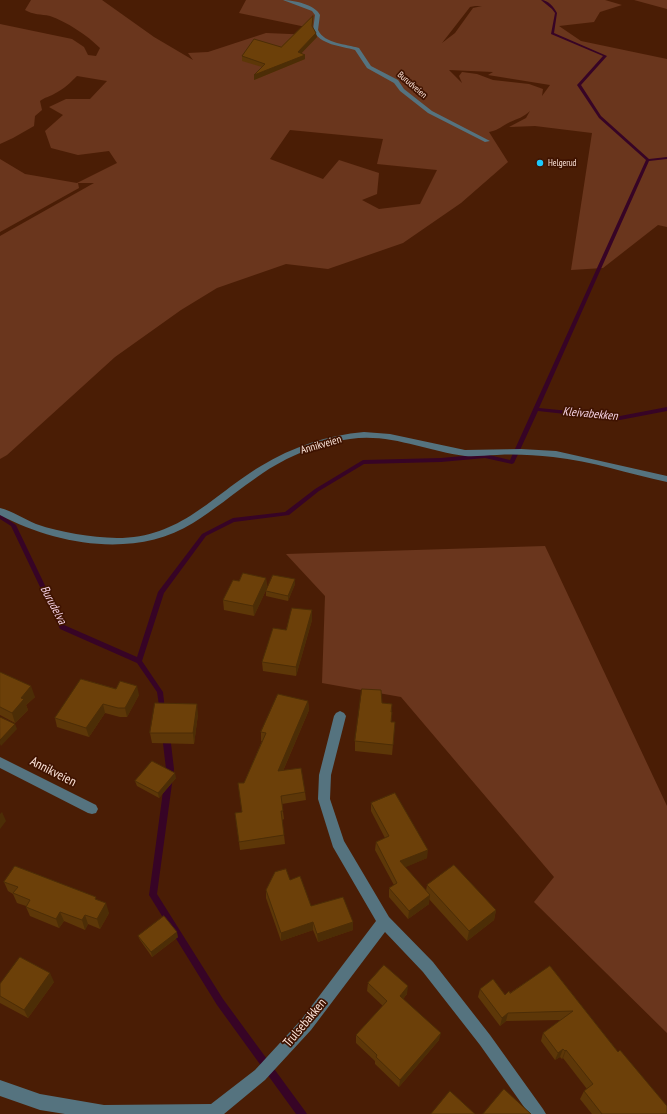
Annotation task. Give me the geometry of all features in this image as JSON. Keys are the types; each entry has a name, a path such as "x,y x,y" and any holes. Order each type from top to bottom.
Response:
{"street":[{"name":"Burudveien","path":"285,0 317,12 318,16 315,29 324,39 357,49 368,66 395,80 400,85 402,90 430,112 487,141"},
{"name":"Annikveien","path":"0,511 27,525 46,532 70,537 125,542 162,534 182,525 264,467 297,451 334,439 364,435 392,437 466,453 531,452 556,454 667,479"},
{"path":"340,716 325,775 324,798 338,843 384,922 428,968 485,1040 538,1114"},
{"name":"Annikveien","path":"0,762 92,809"},
{"name":"Trulsebakken","path":"215,1113 260,1075 306,1025 384,922"},
{"path":"0,1088 40,1102 104,1113 215,1113"}],"shaded area":[{"path":"31,0 102,0 154,37 193,60 188,53 208,52 266,33 313,35 306,27 239,13 246,0 605,0 622,5 600,12 594,22 559,26 581,41 667,59 667,227 658,225 603,268 571,270 592,133 535,126 509,127 526,118 530,111 520,118 489,132 508,162 461,203 403,243 328,269 286,264 217,288 181,310 115,357 7,455 0,459 0,236 94,183 78,183 79,188 0,232 0,159 25,174 77,183 117,163 109,151 78,155 51,148 45,131 63,115 49,107 66,99 90,99 107,81 77,76 61,90 40,101 42,110 35,116 34,126 0,144 0,24 72,39 84,47 88,55 96,56 100,48 70,25 50,16 34,14 25,10","holes":["482,6 473,8 455,33 442,43 470,7","449,70 493,72 488,75 550,85 542,96 543,89 529,84 493,80 477,74 462,72 459,76 462,83","290,130 383,139 377,164 437,170 420,204 379,209 362,200 377,194 379,173 339,160 323,179 270,159"]},
{"path":"634,0 667,0 667,9"},
{"path":"545,546 667,806 667,1033 534,902 554,877 401,697 322,683 325,596 286,554"}],"building":[{"path":"313,16 312,26 316,33 298,52 305,55 254,75 265,64 242,56 254,39 281,47"},
{"path":"243,573 266,578 253,606 223,600 233,580 239,581"},
{"path":"273,575 295,579 288,596 266,591"},
{"path":"292,608 312,610 296,667 262,662 273,628 286,630"},
{"path":"0,672 31,686 21,698 24,699 12,713 0,707"},
{"path":"81,679 116,689 120,681 137,686 125,708 118,708 103,704 86,728 55,718"},
{"path":"362,689 381,690 382,703 392,704 391,722 395,722 393,745 355,741"},
{"path":"278,694 308,701 278,771 301,768 305,792 281,796 284,835 239,842 235,813 242,812 238,783 244,783 266,733 261,732"},
{"path":"155,703 197,704 193,733 150,733"},
{"path":"0,717 15,724 0,740"},
{"path":"152,761 175,773 158,793 135,781"},
{"path":"395,793 428,850 400,861 430,895 409,911 389,888 397,883 376,842 389,836 371,803"},
{"path":"454,865 496,910 469,931 427,885"},
{"path":"15,866 96,897 95,899 106,903 97,919 85,915 82,920 60,912 56,919 26,907 30,900 13,893 18,887 4,882"},
{"path":"286,869 290,880 300,876 311,906 343,897 353,922 317,934 313,922 281,933 266,890 275,872"},
{"path":"164,916 177,932 151,952 138,936"},
{"path":"20,957 50,973 24,1010 0,996 0,984"},
{"path":"384,965 408,986 400,996 441,1033 400,1080 356,1035 387,1001 368,983"},
{"path":"550,966 618,1052 620,1050 667,1106 667,1114 602,1114 584,1091 593,1084 566,1050 565,1051 563,1049 558,1053 543,1033 573,1011 508,1013 502,1018 480,989 493,979 505,995"},
{"path":"504,1089 531,1114 483,1114"},
{"path":"450,1091 475,1114 431,1114"}],"waterway":[{"path":"542,0 553,8 556,13 552,33 605,56 579,85 600,117 648,160"},
{"path":"648,160 667,158"},
{"path":"139,661 161,592 204,535 233,520 287,514 317,490 363,462 441,460 485,456 512,462 648,160"},
{"name":"Kleivabekken","path":"537,409 620,418 667,409"},
{"name":"Burudelva","path":"0,516 13,525 62,627 139,661"},
{"path":"139,661 160,692 162,710"},
{"path":"166,735 170,769 153,895 220,1002 302,1114"}],"place":[{"name":"Helgerud","path":"540,163"}]}
